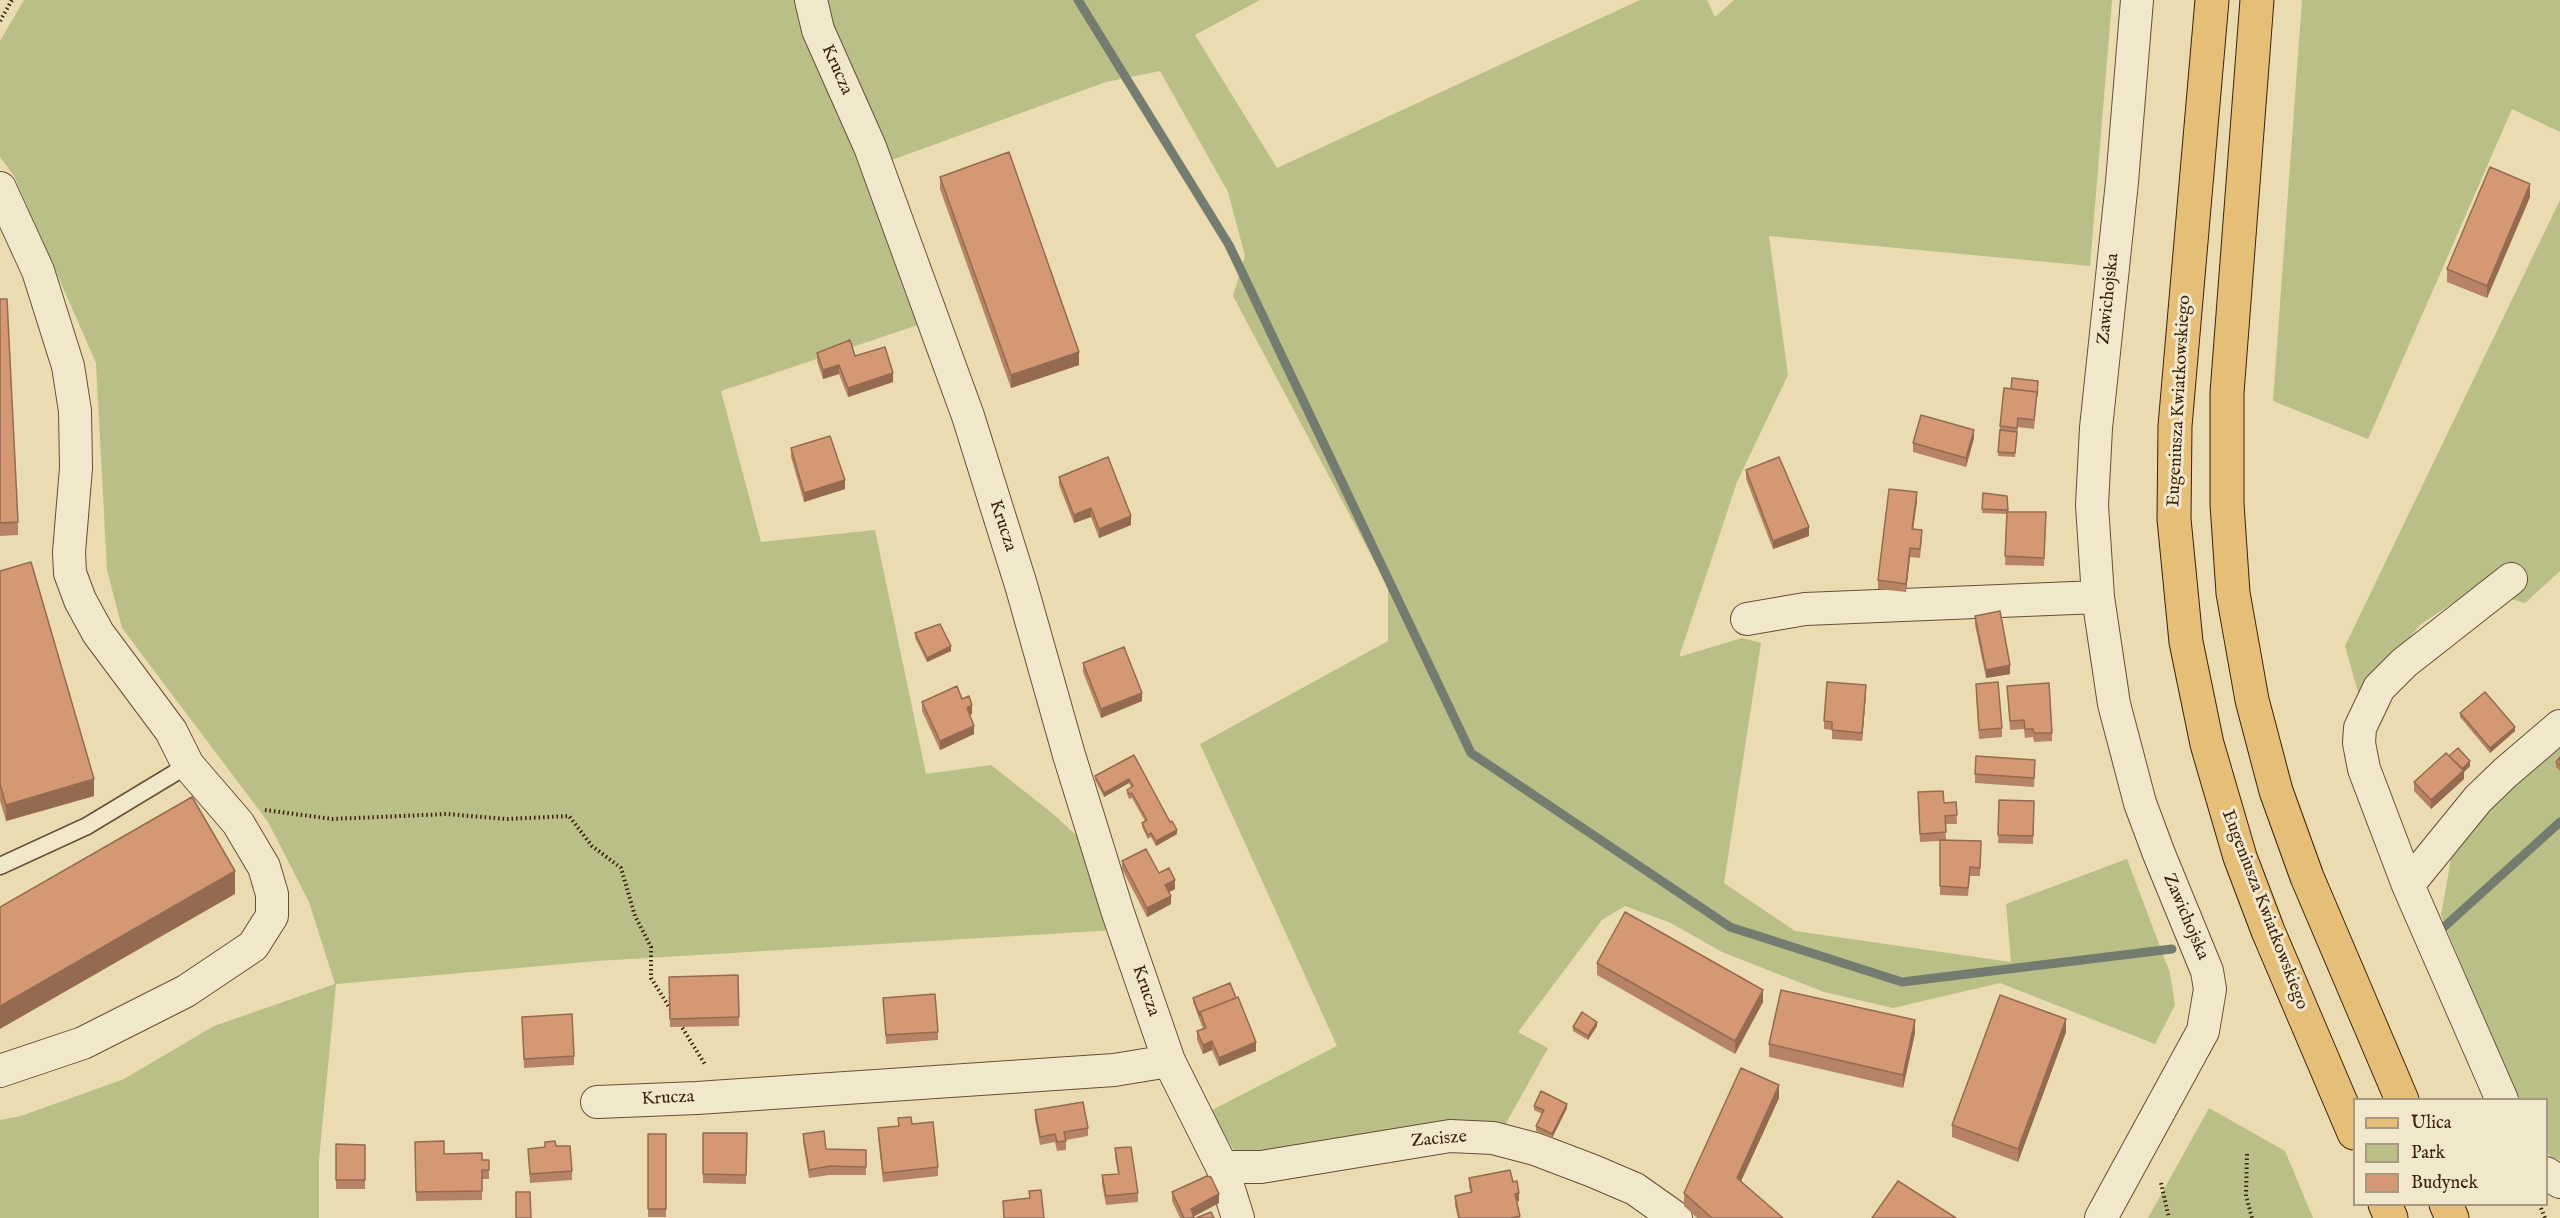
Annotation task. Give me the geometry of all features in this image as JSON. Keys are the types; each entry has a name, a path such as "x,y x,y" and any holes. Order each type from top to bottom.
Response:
{"main road":[{"name":"Eugeniusza Kwiatkowskiego","path":"2212,0 2175,426 2174,519 2186,642 2204,735 2240,857 2268,931 2353,1128"},
{"path":"2257,0 2227,381 2227,504 2233,593 2240,641 2257,723 2276,791 2307,877 2401,1098"}],"street":[{"name":"Krucza","path":"811,0 818,30 870,147 968,416 1021,585 1088,817 1169,1061 1222,1167 1238,1218"},
{"name":"Zawichojska","path":"2101,1218 2203,1031 2210,989 2207,970 2158,854 2138,793 2114,704 2098,597 2092,505 2096,428 2122,182 2137,0"},
{"path":"0,188 38,271 68,366 76,434 76,468 69,552 70,573 80,600 98,633 171,731 188,765 238,823 264,867 272,894 272,916 253,946 186,991 83,1043 0,1071"},
{"path":"2501,1098 2408,885 2364,769 2359,743 2360,728 2379,688 2404,663 2511,579"},
{"path":"1748,618 1804,609 2098,597"},
{"path":"2408,885 2478,799 2560,726"},
{"name":"Krucza","path":"597,1102 1114,1070 1169,1061"},
{"name":"Zacisze","path":"1222,1167 1261,1167 1450,1136 1493,1138 1535,1149 1635,1189 1676,1218"},
{"path":"2450,1206 2462,1218"}],"lane":[{"path":"0,866 87,826 188,765"}],"path":[{"path":"0,21 12,0"},
{"path":"220,802 332,819 447,814 507,819 569,816 592,846 621,868 635,916 651,947 651,978 700,1053 720,1096"},
{"path":"2247,1154 2246,1196 2252,1218"},
{"path":"2161,1183 2169,1218"}],"green space":[{"path":"24,0 804,0 927,322 721,391 761,542 875,530 926,774 991,765 1052,813 1090,848 1115,930 597,961 336,984 319,1159 319,1218 0,1218 0,1120 21,1116 124,1079 214,1026 335,984 309,902 268,822 122,628 107,570 96,363 14,176 0,157 0,41"},
{"path":"825,0 1260,0 1195,35 1277,168 1640,0 1707,0 1715,17 1734,0 2112,0 2090,266 1769,236 1788,375 1737,482 1679,657 1742,638 1761,643 1724,883 1795,931 2011,962 2006,904 2127,859 2170,973 2175,1005 2155,1044 2000,983 1893,1008 1824,992 1722,952 1671,923 1625,906 1602,920 1518,1032 1548,1048 1504,1127 1252,1163 1234,1150 1210,1111 1337,1046 1200,744 1388,641 1388,587 1233,296 1245,256 1228,192 1160,71 1106,82 889,161 831,21"},
{"path":"2302,0 2560,0 2560,132 2512,109 2368,439 2273,401"},
{"path":"2560,200 2560,571 2525,603 2474,589 2421,624 2391,659 2361,703 2345,646"},
{"path":"2560,745 2560,1160 2548,1153 2548,1098 2517,1098 2441,915 2454,842"},
{"path":"2209,1108 2285,1151 2313,1218 2148,1218"}],"building":[{"path":"1009,152 1079,352 1011,375 940,177"},
{"path":"2490,167 2530,184 2487,286 2447,269"},
{"path":"0,299 7,299 18,522 0,523"},
{"path":"850,340 855,356 885,347 893,373 848,388 839,365 823,370 817,353"},
{"path":"2012,378 2038,381 2037,396 2037,392 2011,389"},
{"path":"2004,388 2037,392 2034,420 2018,418 2017,428 2000,426"},
{"path":"1921,415 1974,430 1966,458 1913,443"},
{"path":"2000,430 2017,432 2015,453 1998,452"},
{"path":"830,436 845,480 804,493 791,448"},
{"path":"1108,457 1131,516 1099,529 1091,508 1074,515 1059,477"},
{"path":"1779,457 1809,527 1773,541 1746,470"},
{"path":"1889,489 1917,492 1912,529 1922,530 1920,549 1910,548 1906,584 1878,580"},
{"path":"1983,493 2007,496 2008,510 1982,509"},
{"path":"2007,512 2046,512 2044,558 2005,556"},
{"path":"31,562 94,779 6,805 0,784 0,571"},
{"path":"2000,611 2010,665 1986,670 1975,616"},
{"path":"940,624 951,646 927,658 915,633"},
{"path":"1124,647 1142,693 1101,709 1083,663"},
{"path":"1827,682 1866,685 1862,733 1832,730 1832,722 1824,721"},
{"path":"1998,682 2002,728 1979,730 1976,684"},
{"path":"2049,683 2052,733 2034,733 2033,729 2025,729 2024,720 2010,721 2007,686"},
{"path":"957,686 962,699 969,696 972,705 967,708 974,726 940,741 922,702"},
{"path":"2485,692 2515,727 2490,748 2460,713"},
{"path":"2458,748 2470,761 2462,769 2449,756"},
{"path":"2446,753 2464,770 2431,800 2414,782"},
{"path":"1134,755 1170,822 1172,821 1177,830 1156,841 1151,833 1148,835 1142,823 1147,820 1132,793 1129,794 1127,790 1133,786 1129,779 1104,793 1095,776"},
{"path":"1976,756 2035,760 2034,778 1975,774"},
{"path":"1943,791 1944,803 1956,802 1957,815 1945,816 1946,832 1920,834 1918,792"},
{"path":"192,797 235,871 0,1006 0,907"},
{"path":"1999,800 2034,801 2033,836 1998,835"},
{"path":"1940,840 1981,841 1980,868 1970,867 1968,888 1940,886"},
{"path":"1146,849 1159,873 1169,868 1175,880 1165,885 1171,896 1147,908 1122,861"},
{"path":"1625,912 1763,990 1735,1041 1597,963"},
{"path":"738,975 739,1017 670,1019 669,977"},
{"path":"1230,983 1236,998 1200,1012 1200,1016 1193,998"},
{"path":"1781,990 1915,1020 1903,1075 1769,1044"},
{"path":"935,994 938,1032 886,1035 883,998"},
{"path":"2000,995 2066,1019 2018,1149 1952,1125"},
{"path":"1238,997 1256,1042 1219,1058 1212,1041 1203,1045 1197,1031 1206,1028 1200,1012"},
{"path":"1582,1012 1597,1022 1588,1036 1573,1027"},
{"path":"572,1014 574,1056 524,1059 522,1017"},
{"path":"1741,1068 1779,1085 1737,1178 1783,1218 1712,1218 1684,1193"},
{"path":"1541,1091 1567,1104 1552,1134 1536,1126 1544,1110 1534,1106"},
{"path":"1083,1102 1088,1128 1064,1132 1066,1141 1057,1142 1055,1134 1040,1137 1035,1110"},
{"path":"911,1117 912,1124 933,1122 938,1167 883,1173 878,1128 899,1126 898,1118"},
{"path":"824,1131 826,1149 866,1150 866,1167 829,1166 809,1170 803,1134"},
{"path":"703,1133 747,1133 746,1175 703,1174"},
{"path":"648,1134 666,1134 666,1209 648,1209"},
{"path":"444,1141 444,1154 482,1153 482,1160 489,1160 489,1170 482,1170 482,1191 416,1192 415,1142"},
{"path":"555,1141 556,1146 570,1146 572,1171 530,1174 528,1149 545,1147 545,1142"},
{"path":"336,1144 365,1145 365,1180 336,1180"},
{"path":"1131,1147 1138,1193 1106,1196 1102,1175 1119,1174 1115,1148"},
{"path":"1510,1170 1513,1182 1517,1181 1519,1193 1515,1194 1520,1216 1459,1218 1455,1196 1472,1192 1469,1178"},
{"path":"1207,1176 1211,1177 1219,1194 1191,1209 1194,1217 1184,1218 1172,1192"},
{"path":"1898,1181 1956,1218 1872,1218"},
{"path":"1041,1190 1044,1218 1004,1218 1003,1201 1030,1198 1029,1191"},
{"path":"516,1192 530,1192 531,1218 516,1218"},
{"path":"1211,1212 1214,1218 1196,1218"}],"waterway":[{"path":"1078,0 1229,245 1471,753 1730,927 1902,982 2172,949"},
{"path":"2444,927 2560,822"}]}
